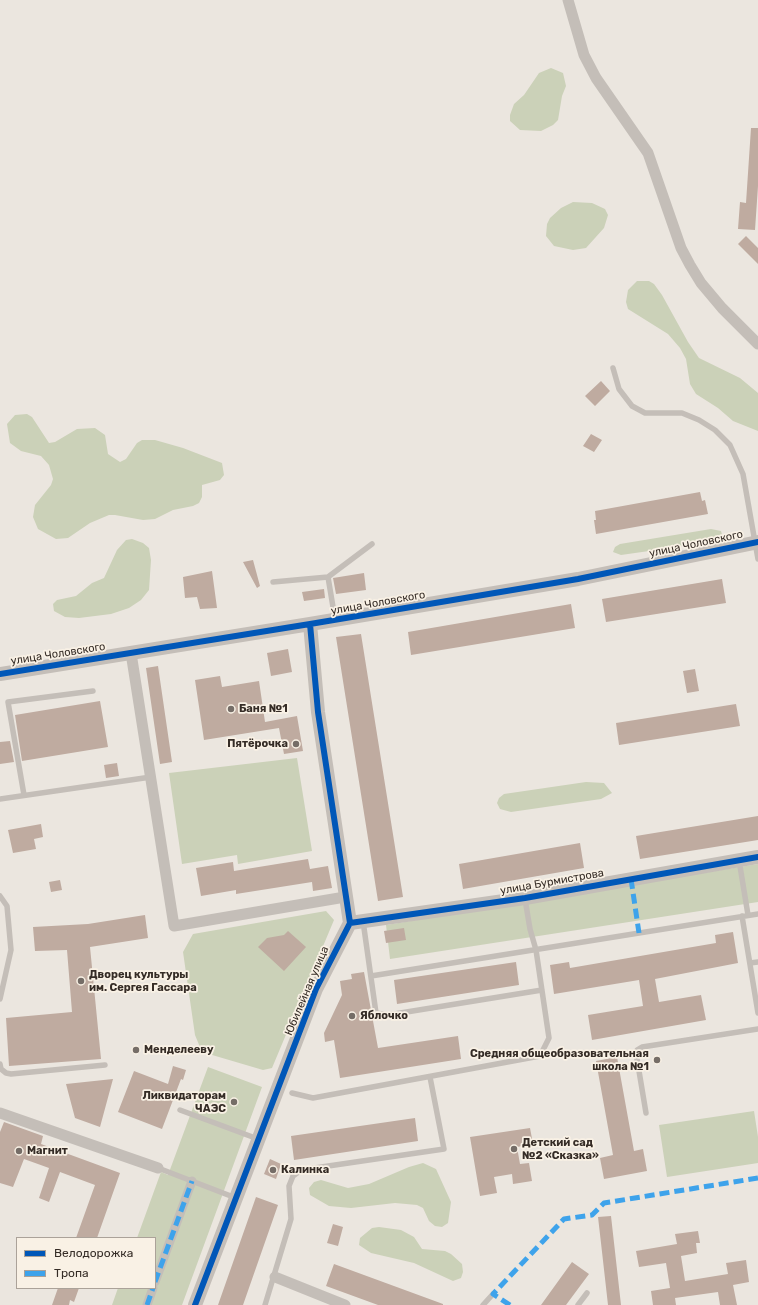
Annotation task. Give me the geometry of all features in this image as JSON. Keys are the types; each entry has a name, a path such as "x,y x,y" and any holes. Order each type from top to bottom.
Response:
{"street":[{"path":"568,0 584,55 596,78 648,153 681,248 690,265 701,283 722,308 758,344"},
{"name":"улица Чоловского","path":"0,674 578,579 757,542"},
{"path":"310,624 318,712 345,897 356,922"},
{"path":"131,653 174,926 345,897"},
{"name":"улица Бурмистрова","path":"356,922 525,898 758,857"},
{"name":"Юбилейная улица","path":"195,1305 316,989 356,922"},
{"path":"0,1113 158,1168"},
{"path":"156,1279 192,1181"},
{"path":"275,1277 345,1305"},
{"path":"147,1305 153,1289"}],"lane":[{"path":"613,368 619,389 632,406 645,413 682,413 699,420 715,430 730,445 743,474 757,542 758,559"},
{"path":"273,582 328,577 372,544"},
{"path":"328,577 335,620"},
{"path":"24,795 8,702 93,691"},
{"path":"0,799 151,777"},
{"path":"738,860 750,963 758,1013"},
{"path":"0,896 2,904 8,906 11,950 0,999"},
{"path":"292,1092 313,1098 540,1056 549,1038 536,950 530,929 525,898"},
{"path":"370,976 758,914"},
{"path":"356,922 370,976 376,1014 388,1015 542,990"},
{"path":"750,963 758,962"},
{"path":"646,1113 636,1053 637,1050 642,1047 758,1029"},
{"path":"0,1064 1,1069 10,1074 105,1065"},
{"path":"265,1305 275,1277 291,1219 289,1186 293,1176 301,1170 444,1149 430,1077"},
{"path":"180,1110 258,1139"},
{"path":"158,1168 236,1198"},
{"path":"578,1305 587,1293"},
{"path":"483,1305 493,1294"}],"green space":[{"path":"551,68 563,73 566,86 562,96 558,120 553,125 541,131 520,130 510,121 510,115 514,104 524,95 539,73"},
{"path":"573,202 592,203 605,209 608,215 604,228 586,248 573,250 554,246 546,236 547,224 550,218 561,208"},
{"path":"637,281 649,281 654,284 699,358 740,378 758,393 758,431 733,421 718,408 696,394 690,384 686,359 680,348 668,334 628,309 626,302 628,290"},
{"path":"27,414 32,417 49,443 55,442 77,429 95,428 105,435 108,454 120,462 126,459 137,443 142,440 155,440 183,448 222,463 224,475 220,480 202,485 202,497 199,503 193,506 173,510 155,519 143,520 109,515 90,523 68,538 56,539 38,529 33,517 35,505 51,485 53,479 49,465 41,456 21,451 10,443 7,424 15,415"},
{"path":"711,529 721,531 723,538 719,541 621,555 613,552 615,547 620,544"},
{"path":"132,539 143,543 149,548 151,560 149,590 141,600 129,608 111,614 79,618 65,617 54,611 53,604 57,600 76,596 92,583 104,578 117,550 126,540"},
{"path":"297,758 312,851 238,864 237,855 182,864 169,773"},
{"path":"586,782 604,783 612,793 601,799 511,812 500,809 497,803 499,798 504,794"},
{"path":"758,864 758,902 390,959 386,925"},
{"path":"326,911 334,920 272,1068 263,1070 202,1052 195,1035 183,952 193,934"},
{"path":"208,1067 262,1087 182,1305 112,1305 118,1289 156,1289 156,1237 137,1237 161,1172 168,1175"},
{"path":"754,1111 758,1137 758,1163 667,1177 659,1125"},
{"path":"423,1163 436,1169 451,1202 448,1223 442,1227 435,1226 429,1221 423,1208 417,1205 395,1203 351,1208 329,1206 310,1195 309,1188 314,1182 321,1180 348,1188 369,1184 409,1167"},
{"path":"379,1227 401,1230 414,1237 422,1249 445,1251 451,1254 462,1264 463,1272 461,1278 453,1281 414,1263 371,1253 359,1245 360,1238 372,1228"}],"building":[{"path":"751,128 758,128 758,186 755,230 738,229 740,202 746,203"},
{"path":"746,236 758,248 758,264 738,244"},
{"path":"601,381 610,391 595,406 585,396"},
{"path":"591,434 602,440 594,452 583,446"},
{"path":"700,492 702,501 705,500 708,514 596,534 594,520 596,520 595,511"},
{"path":"253,560 260,586 257,588 243,562"},
{"path":"212,571 217,608 200,609 197,597 185,598 183,577"},
{"path":"364,573 366,590 336,594 333,578"},
{"path":"722,579 726,603 606,622 602,599"},
{"path":"324,589 325,598 304,601 302,592"},
{"path":"571,604 575,628 411,655 408,632"},
{"path":"361,634 403,897 378,901 336,637"},
{"path":"288,649 292,672 271,676 267,653"},
{"path":"158,666 172,762 160,764 146,668"},
{"path":"695,669 699,691 687,693 683,671"},
{"name":"Баня №1","path":"220,676 222,687 259,681 265,722 297,716 303,751 284,754 279,728 204,740 195,680"},
{"path":"100,701 108,747 22,761 15,715"},
{"path":"736,704 740,726 619,745 616,723"},
{"path":"10,741 14,762 0,764 0,742"},
{"path":"117,763 119,776 106,778 104,765"},
{"path":"758,816 758,840 640,859 636,836"},
{"path":"41,824 43,837 34,839 36,849 13,853 8,830"},
{"path":"580,843 584,868 463,889 459,864"},
{"path":"308,859 310,869 328,866 332,888 313,891 312,882 236,894 236,890 201,896 196,868 233,862 234,871"},
{"path":"60,880 62,890 51,892 49,882"},
{"name":"Дворец культуры им. Сергея Гассара","path":"145,915 148,938 90,947 101,1059 9,1066 6,1018 72,1012 67,950 35,951 33,927 88,924"},
{"path":"404,928 406,940 386,943 384,931"},
{"path":"288,931 306,947 284,971 258,947 267,938 284,935"},
{"path":"733,932 738,963 655,979 659,1002 701,995 706,1020 592,1040 588,1015 643,1006 639,980 554,994 550,965 569,962 570,968 716,943 715,935"},
{"path":"516,962 519,985 397,1004 394,980"},
{"path":"364,972 378,1048 458,1036 461,1059 340,1078 334,1040 325,1042 324,1033 342,995 340,981 352,979 351,974"},
{"path":"617,1057 634,1151 643,1149 647,1171 604,1179 600,1158 613,1155 596,1061"},
{"path":"173,1066 186,1070 183,1080 181,1079 162,1129 118,1112 134,1071 168,1084"},
{"path":"113,1079 100,1127 75,1118 66,1084"},
{"path":"415,1118 418,1141 294,1160 291,1136"},
{"path":"4,1122 43,1136 41,1144 120,1173 97,1237 76,1237 95,1185 60,1172 49,1202 39,1198 49,1168 24,1159 13,1187 0,1183 0,1132"},
{"path":"530,1128 533,1144 517,1147 520,1164 529,1163 532,1181 513,1184 512,1174 494,1177 497,1193 480,1196 470,1137"},
{"path":"270,1159 281,1164 276,1179 264,1174"},
{"path":"256,1197 278,1205 243,1305 218,1305"},
{"path":"611,1216 621,1305 608,1305 598,1217"},
{"path":"333,1224 343,1227 338,1246 327,1243"},
{"path":"698,1231 700,1243 696,1243 697,1253 681,1256 685,1281 728,1274 726,1263 746,1260 749,1282 733,1285 737,1305 720,1305 718,1292 675,1298 676,1305 653,1305 651,1291 670,1288 666,1263 639,1267 636,1251 677,1244 675,1234"},
{"path":"572,1262 589,1274 566,1305 541,1305"},
{"path":"334,1264 443,1305 378,1305 326,1286"},
{"path":"58,1289 79,1289 74,1302 70,1300 69,1305 52,1305"}],"marked path":[{"path":"631,879 639,933"},
{"path":"510,1305 493,1294 564,1219 592,1215 604,1203 758,1178"},
{"path":"156,1279 192,1181"},
{"path":"147,1305 153,1289"}],"cycle path":[{"path":"0,674 578,579 758,542"},
{"path":"195,1305 316,989 350,923 318,712 310,624"},
{"path":"350,923 525,898 758,857"}],"place":[{"name":"Баня №1","path":"231,709"},
{"name":"Пятёрочка","path":"296,744"},
{"name":"Дворец культуры им. Сергея Гассара","path":"81,981"},
{"name":"Яблочко","path":"352,1016"},
{"name":"Менделееву","path":"136,1050"},
{"name":"Средняя общеобразовательная школа №1","path":"657,1060"},
{"name":"Ликвидаторам ЧАЭС","path":"234,1102"},
{"name":"Детский сад №2 «Сказка»","path":"514,1149"},
{"name":"Магнит","path":"19,1151"},
{"name":"Калинка","path":"273,1170"}]}
